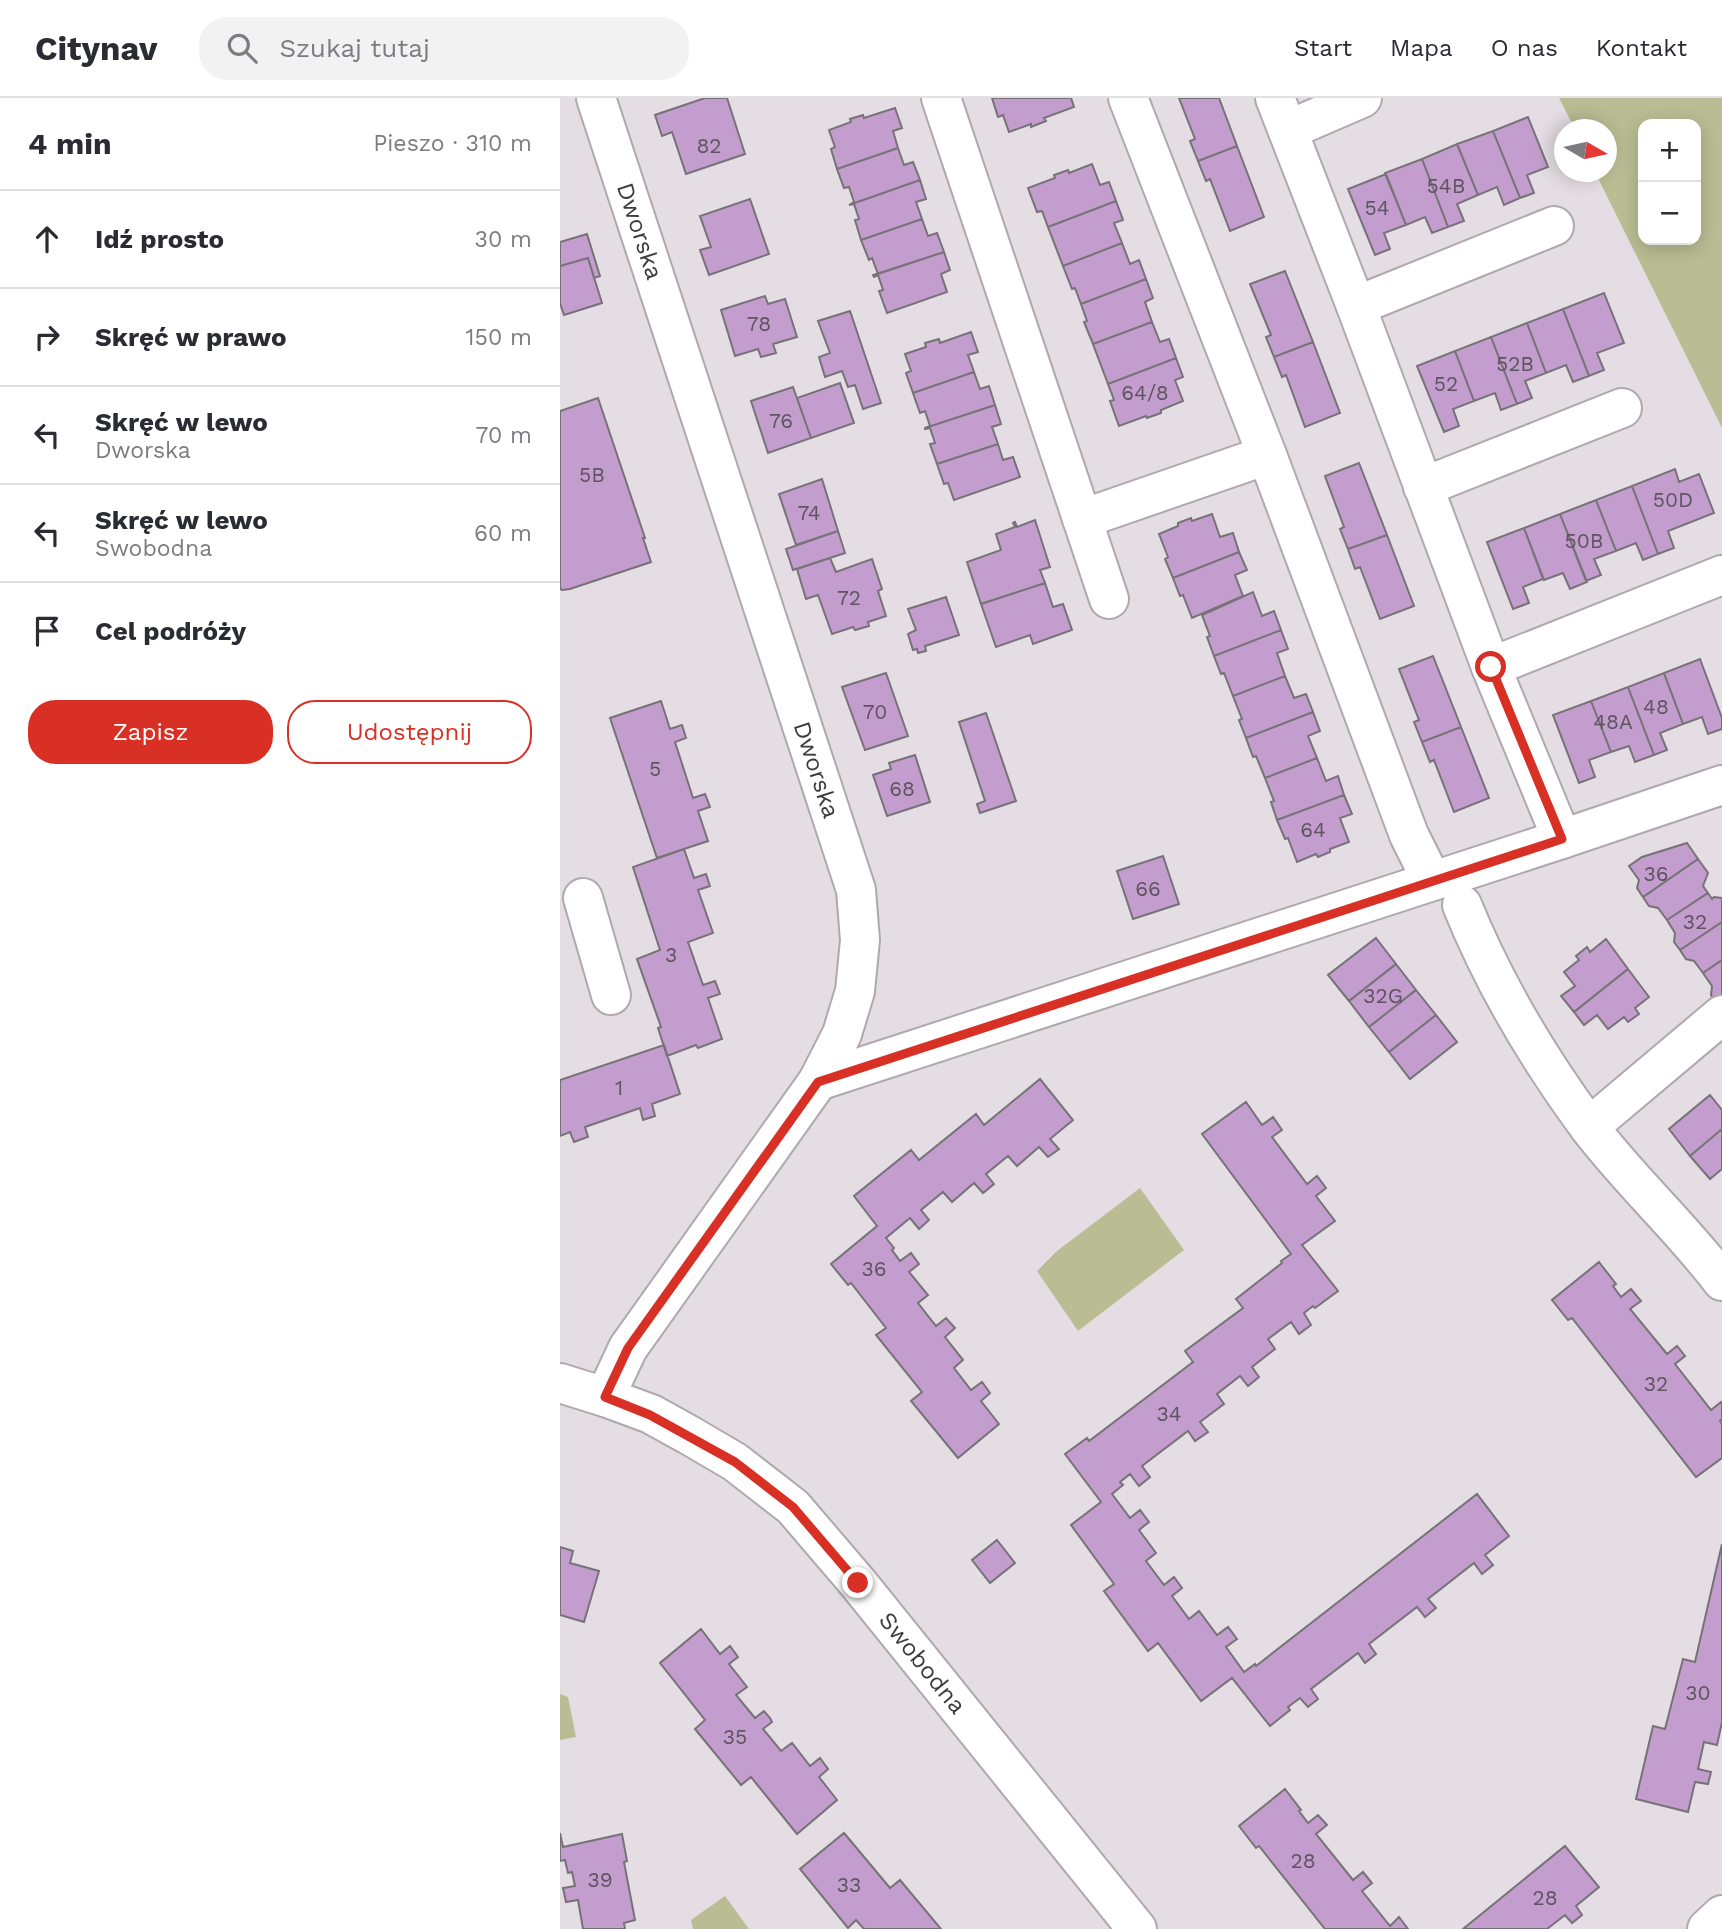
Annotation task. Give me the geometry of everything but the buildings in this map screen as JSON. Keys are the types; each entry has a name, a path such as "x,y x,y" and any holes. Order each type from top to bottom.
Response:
{"street":[{"name":"Dworska","path":"596,98 856,890 860,940 855,991 842,1034 818,1082 628,1348 605,1397"},
{"path":"941,98 1109,599"},
{"path":"1128,98 1267,455 1409,835 1432,881"},
{"path":"1362,98 1281,114 1491,667 1562,839"},
{"path":"1356,306 1555,226"},
{"path":"1423,487 1622,408"},
{"path":"1082,519 1267,455"},
{"path":"1491,667 1722,575"},
{"path":"818,1082 1722,785"},
{"path":"583,898 611,995"},
{"path":"1462,905 1476,940 1530,1042 1589,1127 1722,1281"},
{"path":"1589,1127 1722,1015"},
{"name":"Swobodna","path":"560,1382 650,1415 689,1435 735,1462 793,1507 858,1583 1137,1929"},
{"path":"1707,1929 1722,1915"}],"green space":[{"path":"1559,98 1722,98 1722,428 1600,182 1617,182 1617,119 1570,119"},
{"path":"1140,1188 1184,1250 1078,1331 1037,1271 1057,1251"},
{"path":"560,1694 568,1697 576,1737 560,1740"},
{"path":"725,1896 749,1929 693,1929 691,1920"}],"route":[{"path":"858,1583 793,1507 735,1462 650,1415 605,1397 628,1348 818,1082 1562,839 1491,667"}]}
